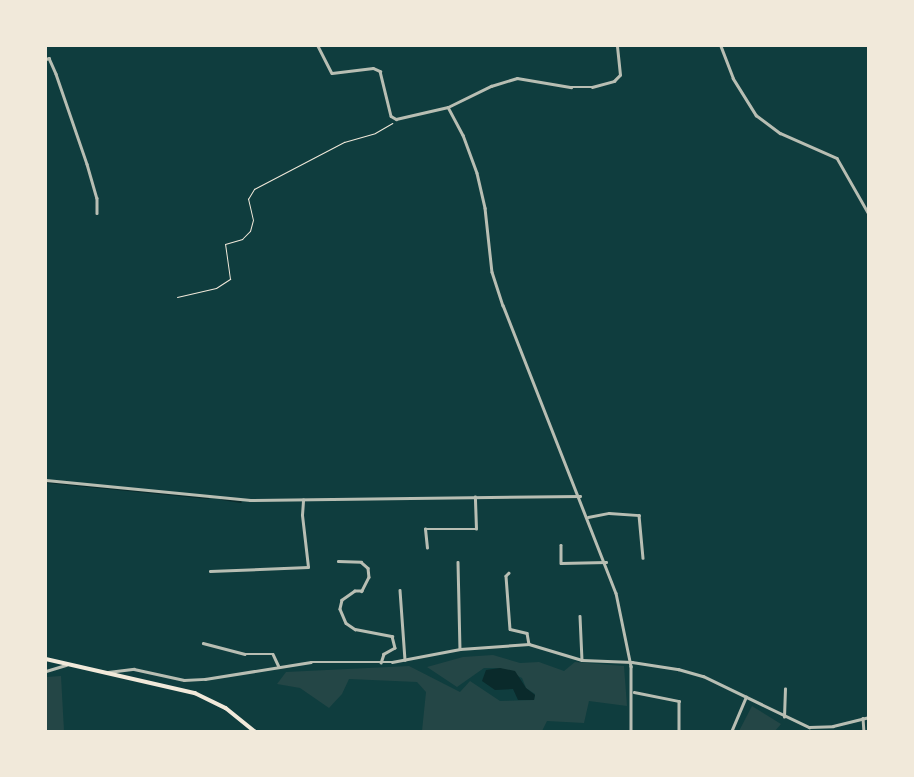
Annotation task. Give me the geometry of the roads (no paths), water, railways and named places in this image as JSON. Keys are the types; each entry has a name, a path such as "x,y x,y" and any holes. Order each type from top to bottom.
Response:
{"main road":[{"path":"46,659 195,693 226,708 256,732"}],"street":[{"path":"318,46 332,73 373,68 380,71 391,116 396,119 448,107 491,86 517,78 571,87 592,87 614,81 620,75 617,46"},
{"path":"721,46 733,78 756,115 780,133 837,158 869,214"},
{"path":"46,59 49,58 56,74 87,164 97,198 97,214"},
{"path":"448,107 463,135 477,173 485,208 492,272 500,296 616,593 630,662 633,692 631,732"},
{"path":"46,480 250,500 580,496"},
{"path":"426,548 425,529 476,529 475,497"},
{"path":"210,571 308,567 302,515 303,500"},
{"path":"588,517 609,513 639,515 643,558"},
{"path":"561,545 561,563 606,562"},
{"path":"338,561 361,562 368,568 369,577 362,592 345,598 340,610 346,623 355,629 392,636 395,648 384,654 381,663"},
{"path":"458,562 460,649"},
{"path":"509,573 506,576 510,629 527,634 529,645"},
{"path":"400,590 405,660"},
{"path":"580,616 582,660"},
{"path":"203,643 245,654 273,654 279,667"},
{"path":"105,673 114,669 134,668 184,680 205,679 310,662 381,663 460,649 529,645 582,660 630,662 703,676 784,717 820,729 869,717"},
{"path":"48,671 68,664"},
{"path":"784,717 785,689"},
{"path":"633,692 679,701 679,732"},
{"path":"730,732 746,697"},
{"path":"863,718 864,732"}],"waterway":[{"path":"46,482 208,498"},
{"path":"222,499 241,502"}]}
